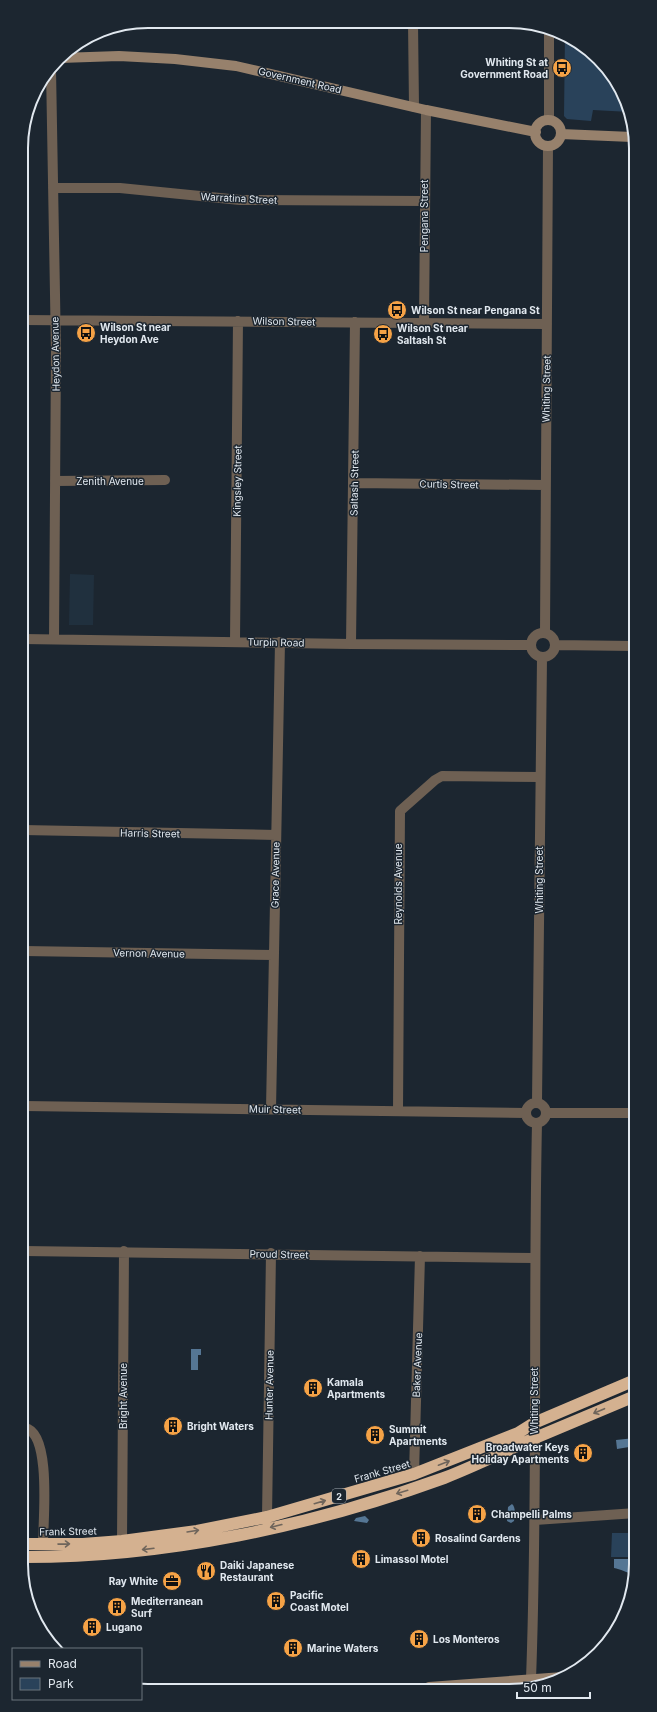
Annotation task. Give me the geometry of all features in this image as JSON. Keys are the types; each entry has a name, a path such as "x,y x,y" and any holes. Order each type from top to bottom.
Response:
{"highway":[{"name":"Frank Street","path":"28,1544 122,1541 197,1531 267,1517 414,1474 518,1433 534,1423 629,1383"},
{"name":"2","path":"28,1557 150,1549 198,1542 265,1529 341,1510 447,1477 534,1438 629,1398"}],"main road":[{"name":"Government Road","path":"72,55 120,56 224,64 426,110 536,132"},
{"path":"549,119 560,126 561,134 557,142 548,146 539,142 536,132 538,125 549,119"},
{"path":"561,134 628,137"},
{"path":"467,1684 547,1678"}],"street":[{"path":"413,28 414,107"},
{"path":"549,35 549,119"},
{"name":"Heydon Avenue","path":"52,76 55,320 54,639"},
{"name":"Pengana Street","path":"424,322 426,110"},
{"name":"Whiting Street","path":"544,632 548,146"},
{"name":"Warratina Street","path":"54,188 120,188 240,200 424,201"},
{"name":"Wilson Street","path":"28,320 547,324"},
{"name":"Kingsley Street","path":"235,641 238,321"},
{"name":"Saltash Street","path":"351,644 355,322"},
{"name":"Zenith Avenue","path":"55,481 165,480"},
{"name":"Curtis Street","path":"354,483 545,484"},
{"path":"544,632 552,637 555,645 553,653 542,658 534,654 530,644 535,635 544,632"},
{"name":"Turpin Road","path":"28,639 235,641 351,644 530,644"},
{"name":"Grace Avenue","path":"271,1109 280,642"},
{"path":"555,645 629,646"},
{"name":"Whiting Street","path":"537,1102 542,658"},
{"name":"Reynolds Avenue","path":"398,1111 398,847 400,811 435,780 442,776 540,777"},
{"name":"Harris Street","path":"28,830 276,835"},
{"name":"Vernon Avenue","path":"28,951 274,955"},
{"path":"537,1102 544,1106 546,1113 542,1121 536,1123 528,1119 526,1112 530,1104 537,1102"},
{"name":"Muir Street","path":"28,1106 526,1112"},
{"path":"546,1113 629,1113"},
{"name":"Whiting Street","path":"531,1679 535,1520 534,1258 536,1123"},
{"name":"Proud Street","path":"28,1251 271,1253 534,1258"},
{"name":"Bright Avenue","path":"122,1541 124,1251"},
{"name":"Hunter Avenue","path":"267,1517 271,1253"},
{"name":"Baker Avenue","path":"414,1474 420,1256"},
{"path":"28,1430 37,1437 44,1461 44,1544"},
{"path":"535,1520 629,1513"}],"shaded area":[{"path":"70,574 94,575 93,625 69,625"},
{"path":"191,1349 201,1349 201,1355 198,1355 198,1370 191,1370"},
{"path":"629,1439 629,1447 617,1449 616,1440"},
{"path":"512,1504 515,1514 514,1521 511,1523 507,1521 508,1507"},
{"path":"365,1516 369,1520 367,1523 354,1521 356,1518"},
{"path":"614,1559 629,1559 629,1572 614,1568"}],"green space":[{"path":"565,42 576,48 594,63 604,75 613,88 623,112 593,110 591,121 567,119 564,116"},
{"path":"612,1533 629,1533 629,1557 611,1557"}],"place":[{"name":"Whiting St at Government Road","path":"562,68"},
{"name":"Wilson St near Pengana St","path":"397,310"},
{"name":"Wilson St near Heydon Ave","path":"86,333"},
{"name":"Wilson St near Saltash St","path":"383,334"},
{"name":"Kamala Apartments","path":"313,1388"},
{"name":"Bright Waters","path":"173,1426"},
{"name":"Summit Apartments","path":"375,1435"},
{"name":"Broadwater Keys Holiday Apartments","path":"583,1453"},
{"name":"Champelli Palms","path":"477,1514"},
{"name":"Rosalind Gardens","path":"421,1538"},
{"name":"Limassol Motel","path":"361,1559"},
{"name":"Daiki Japanese Restaurant","path":"206,1571"},
{"name":"Ray White","path":"172,1581"},
{"name":"Pacific Coast Motel","path":"276,1601"},
{"name":"Mediterranean Surf","path":"117,1607"},
{"name":"Lugano","path":"92,1627"},
{"name":"Los Monteros","path":"419,1639"},
{"name":"Marine Waters","path":"293,1648"}]}
